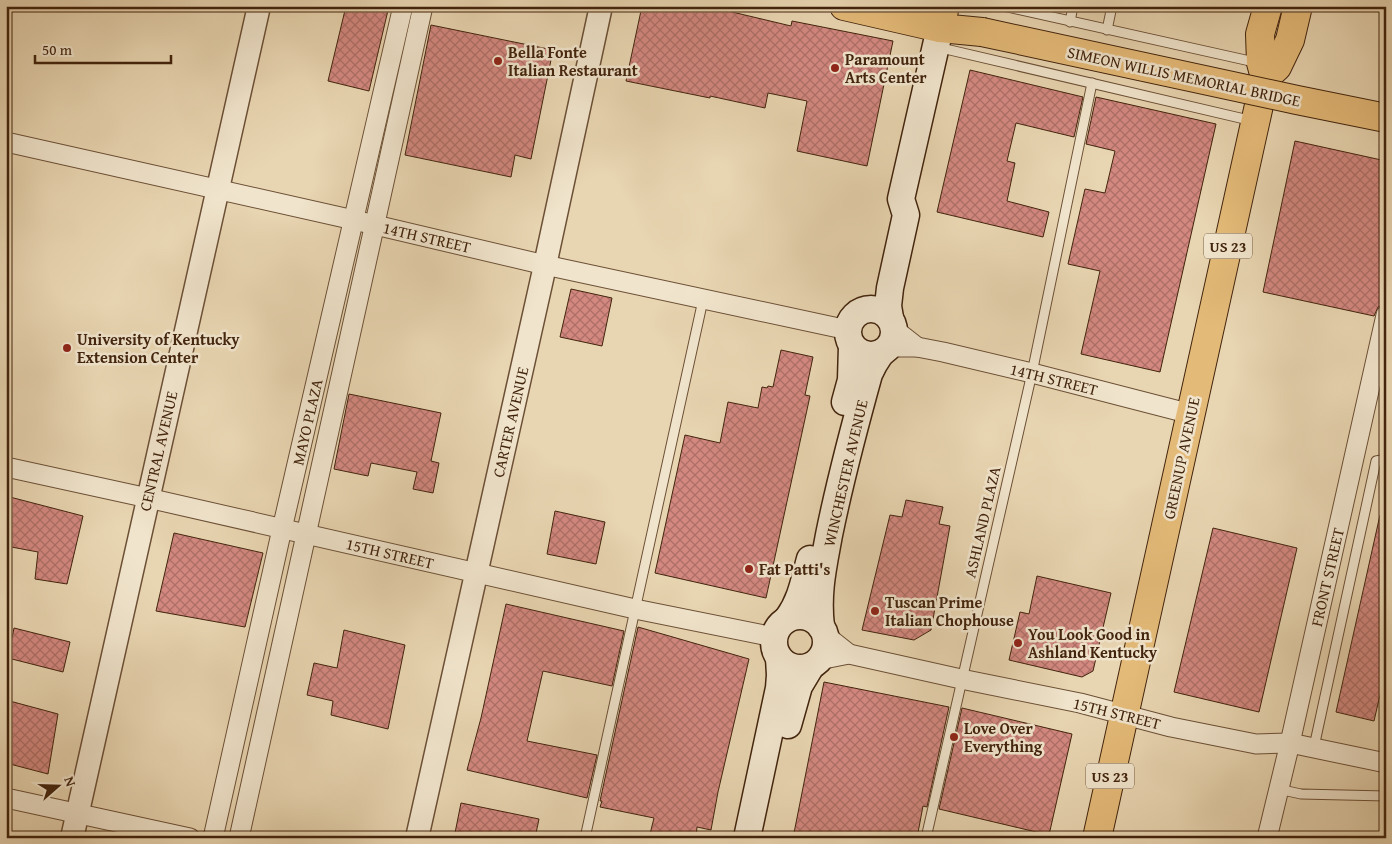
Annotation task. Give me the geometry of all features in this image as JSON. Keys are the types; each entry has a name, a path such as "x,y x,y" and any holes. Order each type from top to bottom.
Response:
{"main road":[{"name":"SIMEON WILLIS MEMORIAL BRIDGE","path":"844,6 940,27 982,32 1386,118"},
{"name":"GREENUP AVENUE","path":"1097,838 1267,70 1260,34 1268,6"},
{"name":"GREENUP AVENUE","path":"1267,70 1290,40 1298,6"},
{"name":"WINCHESTER AVENUE","path":"823,630 819,611 819,590 836,502 869,374 889,337 888,306 890,288 906,215 901,199 940,27"},
{"name":"WINCHESTER AVENUE","path":"747,838 778,688 780,638 797,606 811,553 851,380 854,329 869,298 889,210 901,199"},
{"path":"869,309 877,309 884,313 889,337 874,356 865,355 858,352 854,329 869,309"},
{"path":"761,838 796,692 801,680 824,653 826,644 823,630 814,620 806,616 797,616 780,638 785,664 794,668 802,668 815,663"}],"street":[{"name":"CENTRAL AVENUE","path":"72,838 259,6"},
{"name":"MAYO PLAZA","path":"213,838 282,529 404,6"},
{"name":"MAYO PLAZA","path":"239,838 423,6"},
{"name":"CARTER AVENUE","path":"417,838 601,6"},
{"name":"14TH STREET","path":"6,142 703,300 854,329"},
{"name":"FRONT STREET","path":"1267,838 1386,315"},
{"name":"14TH STREET","path":"889,337 917,347 1032,373 1191,414"},
{"name":"15TH STREET","path":"6,467 635,609 780,638"},
{"name":"15TH STREET","path":"823,630 849,654"},
{"name":"15TH STREET","path":"815,663 849,654 1080,703 1171,727 1256,744 1290,742 1386,763"},
{"path":"6,798 190,838"}],"lane":[{"path":"1003,6 1267,70"},
{"path":"1070,22 1073,6"},
{"path":"1106,30 1112,6"},
{"path":"940,27 1092,83 1255,122"},
{"name":"ASHLAND PLAZA","path":"926,838 1032,373 1092,83"},
{"path":"585,838 703,300"},
{"path":"1314,747 1376,462 1386,459"},
{"path":"1278,789 1301,794 1386,796"}],"building":[{"path":"346,6 389,6 369,91 328,81"},
{"path":"642,6 707,6 791,26 792,21 893,41 867,166 797,151 807,101 768,93 765,108 626,81"},
{"path":"431,25 553,50 531,159 515,155 511,177 405,155"},
{"path":"970,70 1083,97 1074,137 1016,123 1007,161 1015,163 1007,201 1049,212 1043,237 937,212"},
{"path":"1096,97 1216,124 1160,372 1081,354 1100,271 1068,264 1085,189 1105,193 1115,151 1086,144"},
{"path":"1295,141 1386,161 1386,304 1378,307 1374,316 1263,292"},
{"path":"571,289 612,298 602,346 560,337"},
{"path":"781,350 813,357 805,395 810,396 766,598 655,573 685,435 720,443 728,402 758,408 762,387 773,387"},
{"path":"349,394 441,413 431,461 439,463 433,493 413,489 417,472 371,463 368,476 334,469"},
{"path":"6,496 83,516 67,584 35,579 38,552 6,546"},
{"path":"906,500 943,507 939,524 950,526 931,630 914,640 862,630 890,515 902,517"},
{"path":"555,511 605,522 596,564 547,554"},
{"path":"1380,515 1386,516 1386,669 1374,721 1336,712"},
{"path":"1213,528 1297,548 1259,712 1174,692"},
{"path":"174,533 263,553 245,627 156,611"},
{"path":"1037,576 1111,593 1093,671 1082,677 1009,660 1020,612 1029,614"},
{"path":"506,604 624,631 612,686 543,671 527,741 597,755 587,798 467,770 481,718"},
{"path":"638,627 749,659 711,830 697,827 696,838 649,838 654,818 600,807"},
{"path":"14,628 70,642 63,672 8,658"},
{"path":"344,630 405,645 388,729 331,715 333,701 307,695 314,663 337,668"},
{"path":"824,682 949,707 927,807 923,806 917,838 793,838"},
{"path":"6,700 58,714 48,774 6,763"},
{"path":"962,708 1072,734 1049,835 939,809"},
{"path":"461,803 539,819 535,838 454,838"}],"place":[{"name":"Bella Fonte Italian Restaurant","path":"498,61"},
{"name":"Paramount Arts Center","path":"835,68"},
{"name":"University of Kentucky Extension Center","path":"67,348"},
{"name":"Fat Patti's","path":"749,569"},
{"name":"Tuscan Prime Italian Chophouse","path":"875,611"},
{"name":"You Look Good in Ashland Kentucky","path":"1018,643"},
{"name":"Love Over Everything","path":"954,737"}]}
